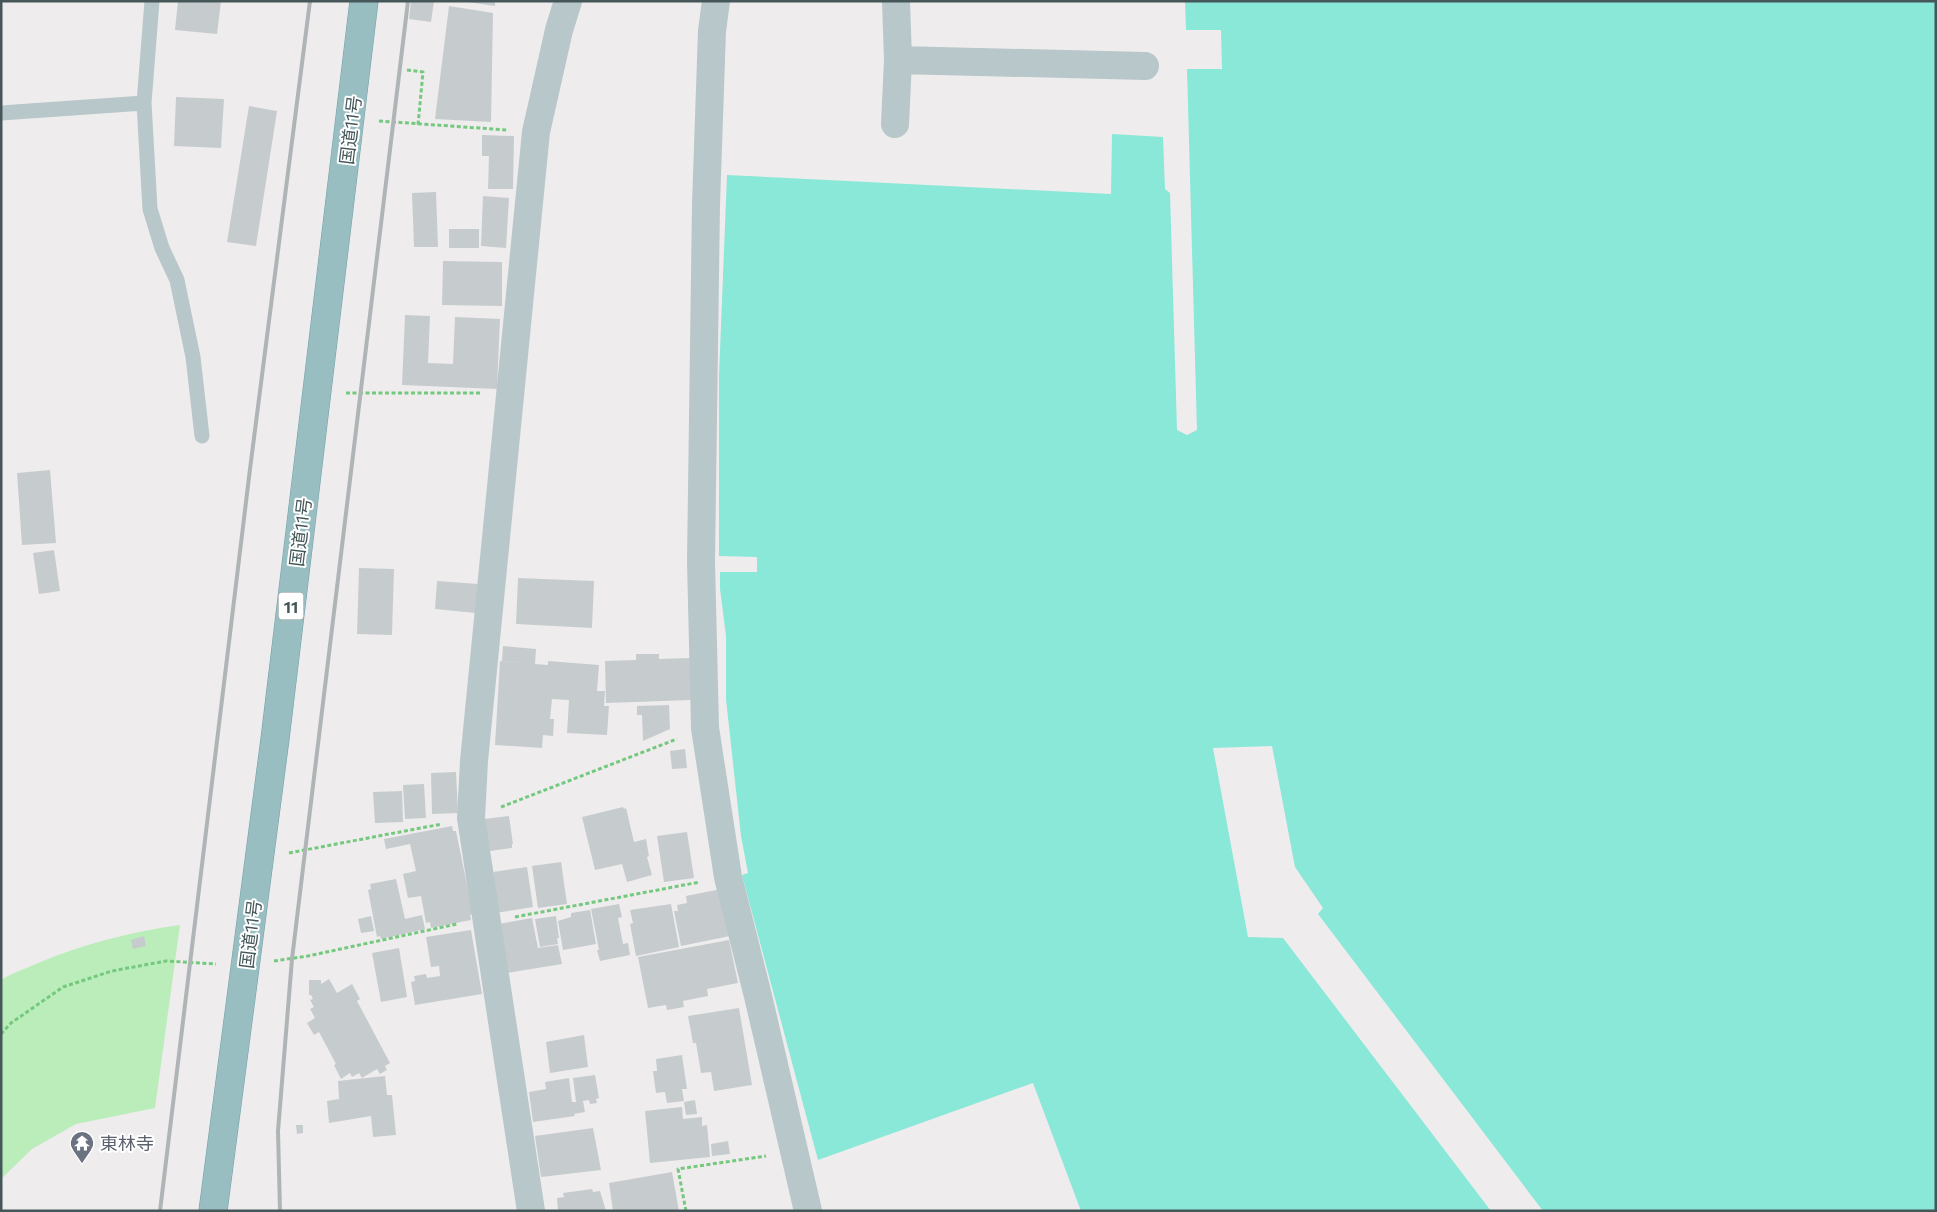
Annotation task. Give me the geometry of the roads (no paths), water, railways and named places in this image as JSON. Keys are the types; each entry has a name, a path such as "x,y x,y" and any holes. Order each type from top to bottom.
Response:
{"highway":[{"name":"国道11号","path":"213,1211 278,719 364,1"}],"street":[{"path":"531,1211 471,818 474,761 536,132 559,30 568,1"},
{"path":"716,1 712,30 706,204 701,561 705,728 728,877 808,1211"},
{"path":"895,124 898,60 896,1"},
{"path":"898,60 1145,66"}],"lane":[{"path":"152,1 144,103 150,209 162,248 177,280 193,357 202,436"},
{"path":"1,113 144,103"}],"railway":[{"path":"160,1211 250,469 310,1"},
{"path":"280,1211 278,1131 292,959 408,1"}],"place":[{"name":"東林寺","path":"82,1164"}]}
